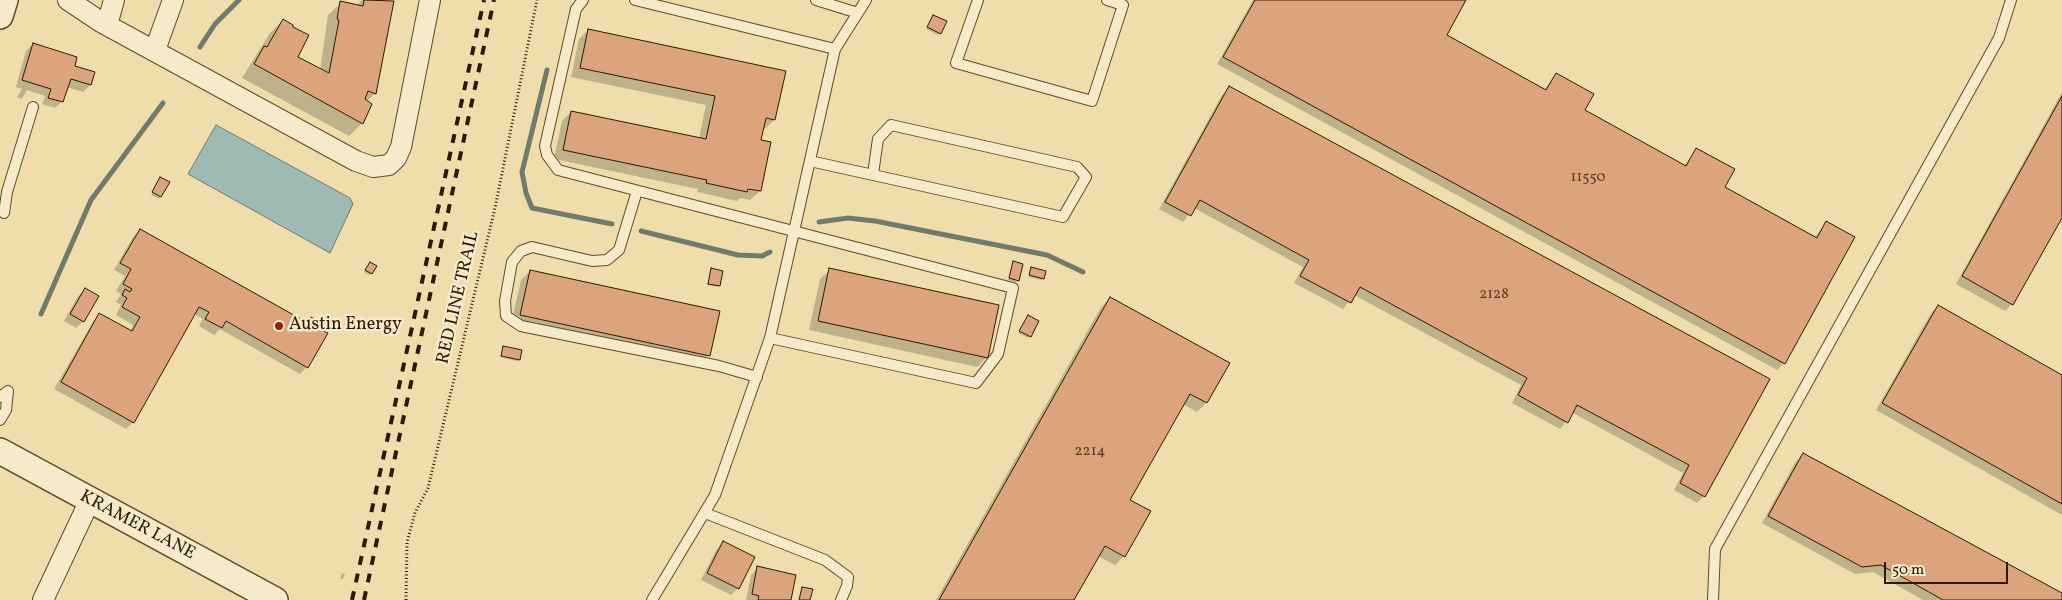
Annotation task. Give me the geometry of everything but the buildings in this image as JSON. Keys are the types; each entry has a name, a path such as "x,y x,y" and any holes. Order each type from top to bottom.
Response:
{"street":[{"path":"0,16 5,0"},
{"path":"68,0 107,25 356,161 373,167 389,165 396,158 403,139 430,0"},
{"path":"107,25 114,0"},
{"path":"155,50 173,0"},
{"name":"KRAMER LANE","path":"0,451 275,600"},
{"path":"44,600 90,500"}],"lane":[{"path":"583,0 576,9 545,146 547,155 558,170 1014,288 998,354 976,383 770,338"},
{"path":"635,0 835,49"},
{"path":"816,0 858,13"},
{"path":"652,600 715,495 770,338 835,49 866,0"},
{"path":"978,0 956,63 1092,101 1123,5 1107,0"},
{"path":"1713,600 1715,549 1999,38 2011,0"},
{"path":"4,213 7,192 33,107"},
{"path":"810,160 1063,217 1086,176 1077,167 891,125 878,139 873,174"},
{"path":"638,190 619,250 607,260 592,261 532,247 521,251 512,262 505,302 506,316 521,326 719,366 756,377"},
{"path":"0,397 8,392 6,410 0,420"},
{"path":"705,513 824,560 848,577 847,586 841,600"}],"path":[{"name":"RED LINE TRAIL","path":"406,600 408,542 415,513 428,488 494,208 537,0"}],"water":[{"path":"216,125 350,198 353,204 330,253 188,174"}],"waterway":[{"path":"200,47 215,24 239,0"},
{"path":"547,70 522,172 526,193 532,208 612,224"},
{"path":"41,314 91,200 163,103"},
{"path":"819,222 848,218 875,221 1047,255 1083,272"},
{"path":"641,231 738,255 762,256 770,252"}],"railway":[{"path":"352,600 484,0"},
{"path":"364,600 494,0"}],"place":[{"name":"Austin Energy","path":"279,326"}]}
